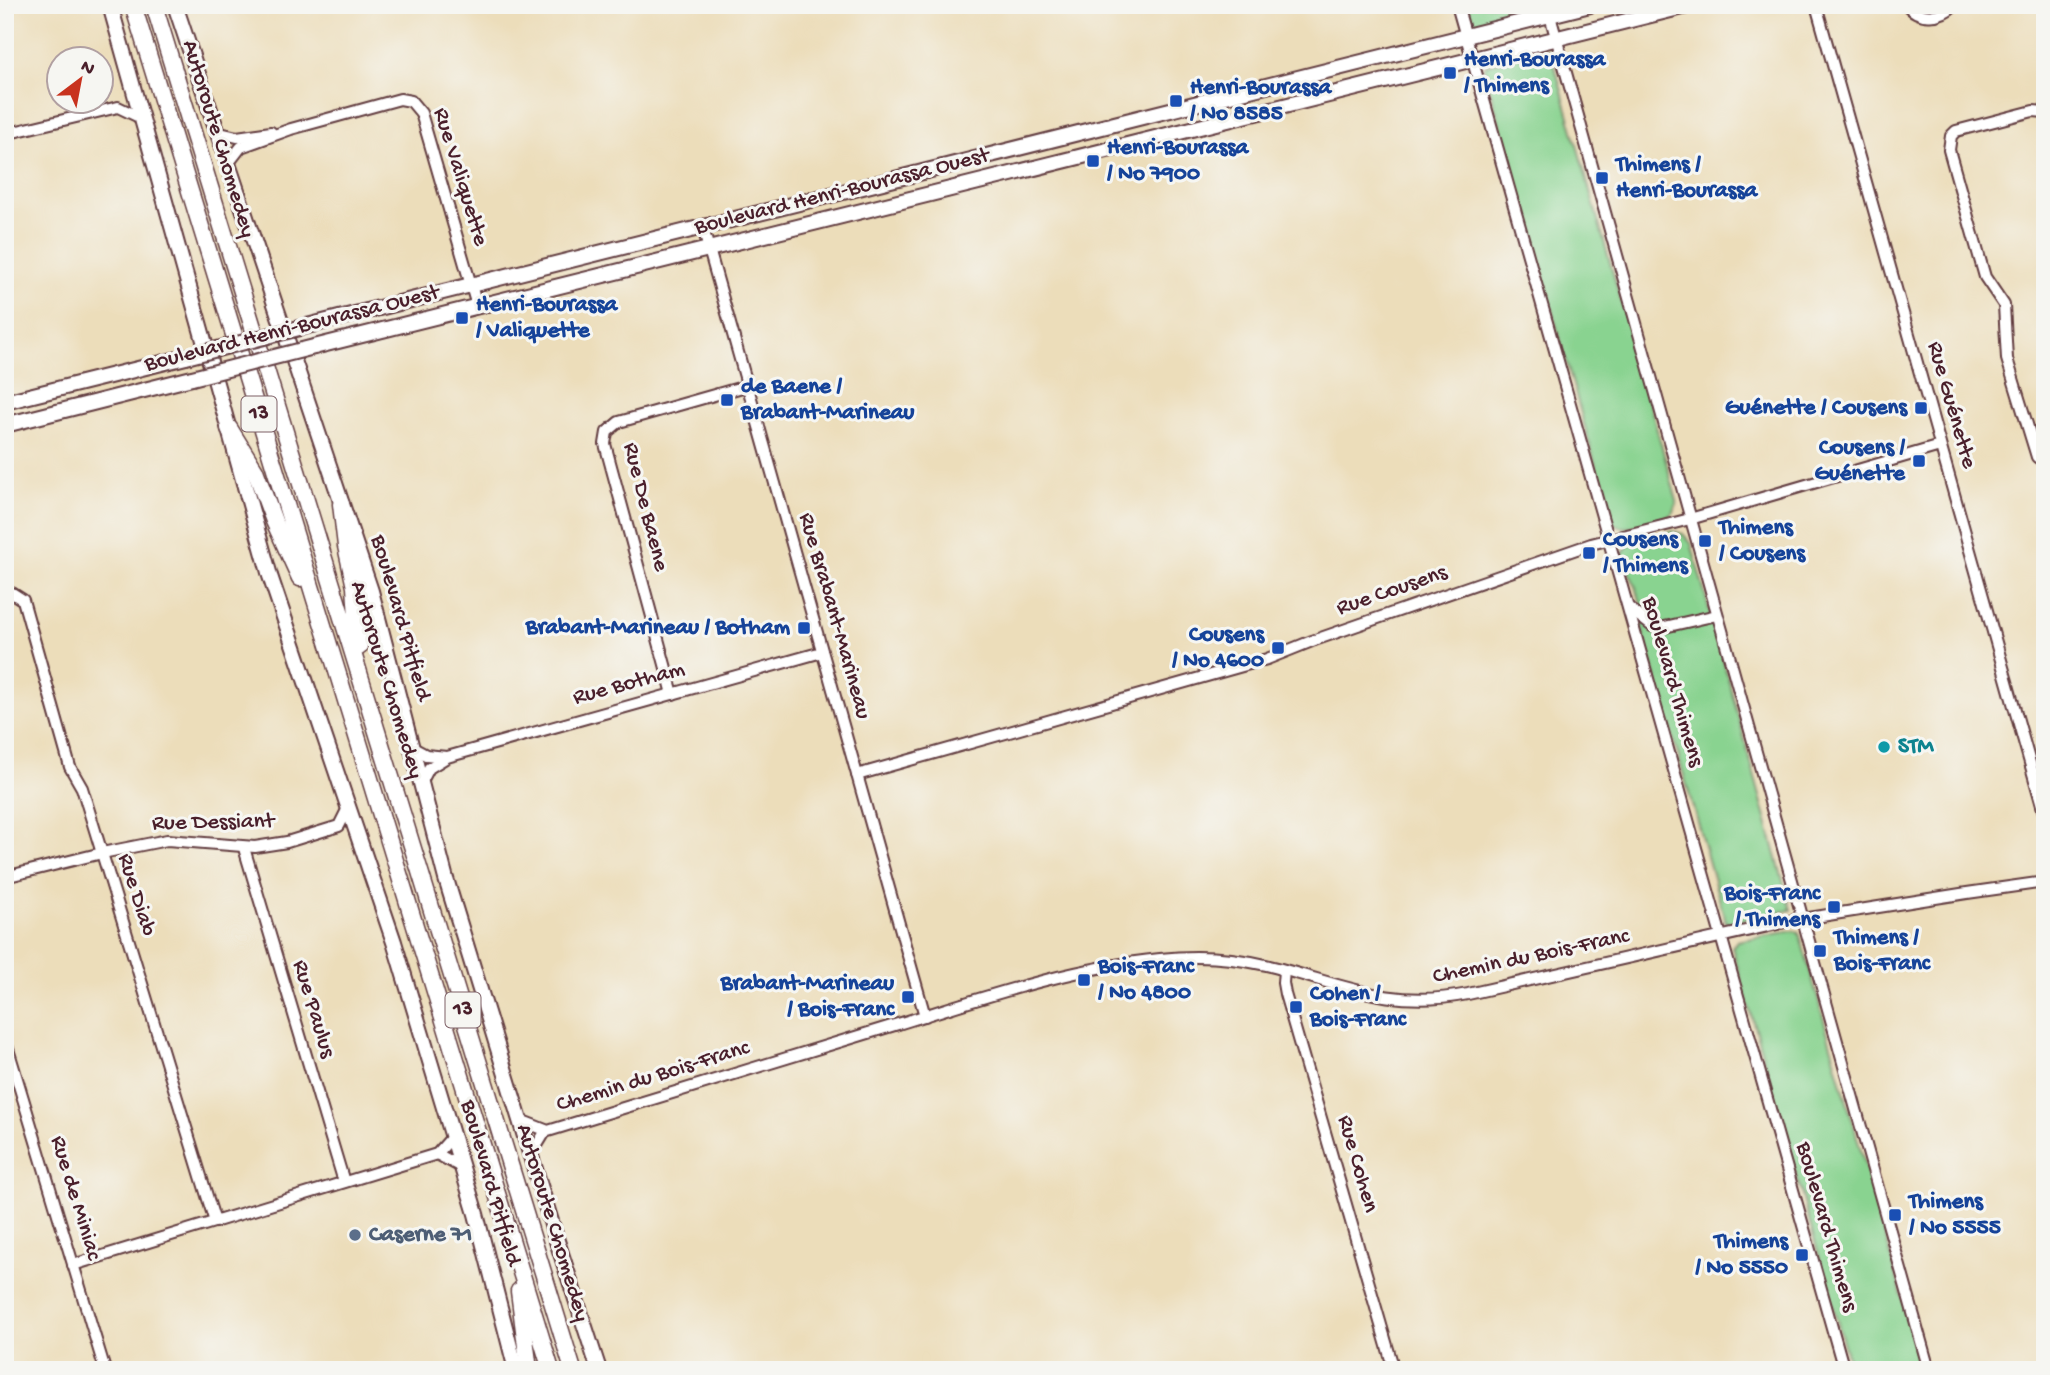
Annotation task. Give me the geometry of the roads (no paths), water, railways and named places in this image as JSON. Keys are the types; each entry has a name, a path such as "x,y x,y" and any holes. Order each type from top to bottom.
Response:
{"highway":[{"name":"Autoroute Chomedey","path":"133,5 551,1370"},
{"name":"Autoroute Chomedey","path":"154,5 573,1370"},
{"path":"229,428 255,470 274,521 326,634"},
{"path":"341,504 355,587 362,678"},
{"path":"513,1247 529,1370"}],"main road":[{"name":"Boulevard Pitfield","path":"110,5 270,576 359,836 463,1168 516,1370"},
{"name":"Boulevard Pitfield","path":"175,5 371,591 446,878 599,1370"},
{"name":"Boulevard Henri-Bourassa Ouest","path":"5,402 1466,36 1548,10 1590,5"},
{"name":"Boulevard Henri-Bourassa Ouest","path":"5,425 1691,5"}],"street":[{"name":"Boulevard Thimens","path":"1457,5 1844,1370"},
{"name":"Rue Guénette","path":"1816,5 2045,816"},
{"path":"1907,5 1913,12 1926,16 1947,11 1954,5"},
{"path":"1548,10 1929,1370"},
{"path":"118,107 132,86"},
{"name":"Rue Valiquette","path":"227,165 240,148 291,129 400,99 415,104 424,121 477,306"},
{"path":"5,134 118,107 141,118"},
{"path":"2045,113 2033,111 1956,131 1949,142 1949,150 1985,276 2004,306 2007,359 2037,457 2045,462"},
{"name":"Rue Valiquette","path":"216,132 237,137 291,129"},
{"name":"Rue Brabant-Marineau","path":"703,228 925,1016"},
{"name":"Rue De Baene","path":"673,694 605,444 607,432 619,422 746,386"},
{"name":"Rue Cousens","path":"858,775 1267,659 1578,548 1690,519 1940,446"},
{"name":"Rue Diab","path":"5,594 12,593 23,600 70,767 82,788 215,1222"},
{"path":"1629,608 1652,626 1660,628 1717,615"},
{"name":"Rue Botham","path":"420,785 429,768 447,757 822,652"},
{"name":"Rue Botham","path":"411,747 426,755 447,757"},
{"path":"349,806 339,825 359,836"},
{"name":"Rue Dessiant","path":"5,877 167,839 244,848 287,842 339,825"},
{"name":"Rue Paulus","path":"244,848 344,1182"},
{"name":"Chemin du Bois-Franc","path":"531,1155 545,1132 925,1016 1068,976 1139,961 1215,958 1250,962 1382,997 1427,1000 1468,994 1802,919 2045,882"},
{"name":"Rue Cohen","path":"1284,970 1285,994 1394,1370"},
{"name":"Rue de Miniac","path":"5,1039 105,1370"},
{"path":"5,1081 17,1078"},
{"name":"Chemin du Bois-Franc","path":"520,1120 545,1132"},
{"path":"74,1265 437,1154 453,1136"},
{"path":"437,1154 463,1168"}],"place":[{"name":"Henri-Bourassa / Thimens","path":"1450,73"},
{"name":"Henri-Bourassa / No 8585","path":"1176,101"},
{"name":"Henri-Bourassa / No 7900","path":"1093,161"},
{"name":"Thimens / Henri-Bourassa","path":"1602,178"},
{"name":"Henri-Bourassa / Valiquette","path":"462,318"},
{"name":"de Baene / Brabant-Marineau","path":"727,400"},
{"name":"Guénette / Cousens","path":"1921,408"},
{"name":"Cousens / Guénette","path":"1919,461"},
{"name":"Thimens / Cousens","path":"1705,541"},
{"name":"Cousens / Thimens","path":"1589,553"},
{"name":"Brabant-Marineau / Botham","path":"804,628"},
{"name":"Cousens / No 4600","path":"1278,648"},
{"name":"STM","path":"1884,747"},
{"name":"Bois-Franc / Thimens","path":"1834,907"},
{"name":"Thimens / Bois-Franc","path":"1820,951"},
{"name":"Bois-Franc / No 4800","path":"1084,980"},
{"name":"Brabant-Marineau / Bois-Franc","path":"908,997"},
{"name":"Cohen / Bois-Franc","path":"1296,1007"},
{"name":"Thimens / No 5555","path":"1895,1215"},
{"name":"Caserne 71","path":"355,1235"},
{"name":"Thimens / No 5550","path":"1802,1255"}]}
